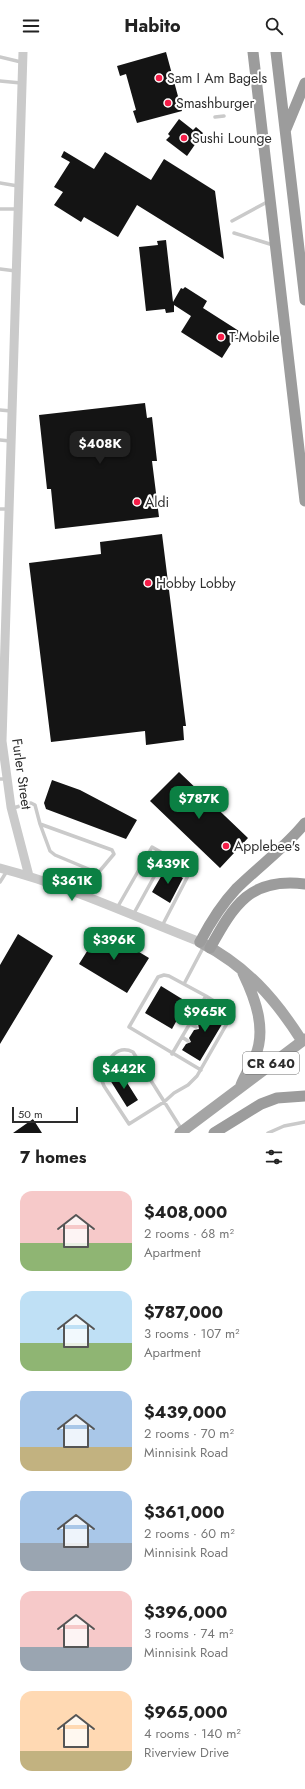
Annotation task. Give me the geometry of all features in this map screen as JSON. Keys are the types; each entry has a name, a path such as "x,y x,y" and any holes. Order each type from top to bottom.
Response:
{"highway":[{"path":"253,52 305,501"},
{"path":"276,52 305,300"},
{"path":"286,131 305,83"},
{"path":"205,945 212,920 228,898 295,836 305,823"},
{"path":"205,945 230,913 253,891 281,884 305,884"},
{"path":"214,1133 261,1104 278,1098 305,1096"}],"main road":[{"path":"205,945 242,971 268,993 304,1040"},
{"path":"239,1087 256,1056 259,1040 259,1019 254,996 242,971"},
{"name":"CR 640","path":"181,1132 239,1087 304,1040"}],"street":[{"name":"Furler Street","path":"23,52 11,441 4,509 6,530 4,542 2,741 3,779 29,876"},
{"path":"4,869 87,896 205,945"}],"lane":[{"path":"0,57 22,62"},
{"path":"0,81 22,83"},
{"path":"215,117 224,116"},
{"path":"0,184 18,186"},
{"path":"232,221 270,200"},
{"path":"0,209 17,210"},
{"path":"234,233 276,245"},
{"path":"0,268 16,271"},
{"path":"0,410 12,411"},
{"path":"0,440 11,441"},
{"path":"12,808 32,803 35,805 50,851 55,855 98,873"},
{"path":"40,824 112,850 114,854 98,873 87,896"},
{"path":"117,908 152,847 188,868 190,872 161,927"},
{"path":"133,915 166,855"},
{"path":"0,882 4,869"},
{"path":"184,984 205,945"},
{"path":"181,1132 164,1102 133,1052 128,1050 120,1050 113,1054 100,1076 104,1086 129,1124 164,1102 174,1093 188,1085 197,1076 201,1070 218,1041 222,1028 233,1013 184,984 164,975 158,976 129,1027 201,1070"},
{"path":"172,1054 206,996"},
{"path":"197,1012 203,1016"},
{"path":"190,1024 196,1027"},
{"path":"182,1037 188,1041"},
{"path":"213,1038 218,1041"},
{"path":"206,1051 210,1054"},
{"path":"268,1133 284,1126 305,1122"}],"building":[{"path":"166,52 182,111 137,123 133,111 136,110 126,74 120,76 117,66"},
{"name":"Sushi Lounge","path":"179,119 193,130 196,127 203,133 187,156 166,140 170,136 168,134"},
{"path":"64,151 94,169 105,152 151,180 164,159 215,191 224,259 137,205 118,237 84,217 81,222 54,205 63,192 54,187 70,162 61,157"},
{"path":"166,240 173,302 181,288 183,289 185,287 207,301 203,308 239,331 222,358 181,332 191,316 174,305 174,312 166,313 165,309 146,311 139,247 158,245 157,241"},
{"path":"145,403 147,418 152,417 157,461 152,461 159,517 55,529 51,489 47,489 39,415"},
{"path":"162,534 186,726 183,726 184,740 146,745 145,731 51,742 29,563 101,554 100,542"},
{"path":"179,772 248,838 220,868 150,801"},
{"path":"52,780 80,790 137,820 126,839 46,809 44,803"},
{"path":"166,868 183,878 170,903 152,892"},
{"path":"101,929 149,958 127,993 79,964"},
{"path":"18,934 53,956 0,1044 0,965"},
{"path":"161,986 187,1002 172,1029 145,1013"},
{"path":"209,1005 227,1016 200,1061 182,1050 186,1044 191,1042 189,1038 194,1030 199,1029 198,1024 201,1019 206,1017 204,1013"},
{"path":"121,1073 138,1100 127,1107 110,1080"},
{"path":"33,1119 42,1133 13,1133"}],"place":[{"name":"Sam I Am Bagels","path":"159,78"},
{"name":"Smashburger","path":"168,103"},
{"name":"Sushi Lounge","path":"184,138"},
{"name":"T-Mobile","path":"221,337"},
{"name":"Aldi","path":"137,502"},
{"name":"Hobby Lobby","path":"148,583"},
{"name":"Applebee's","path":"226,846"}]}
